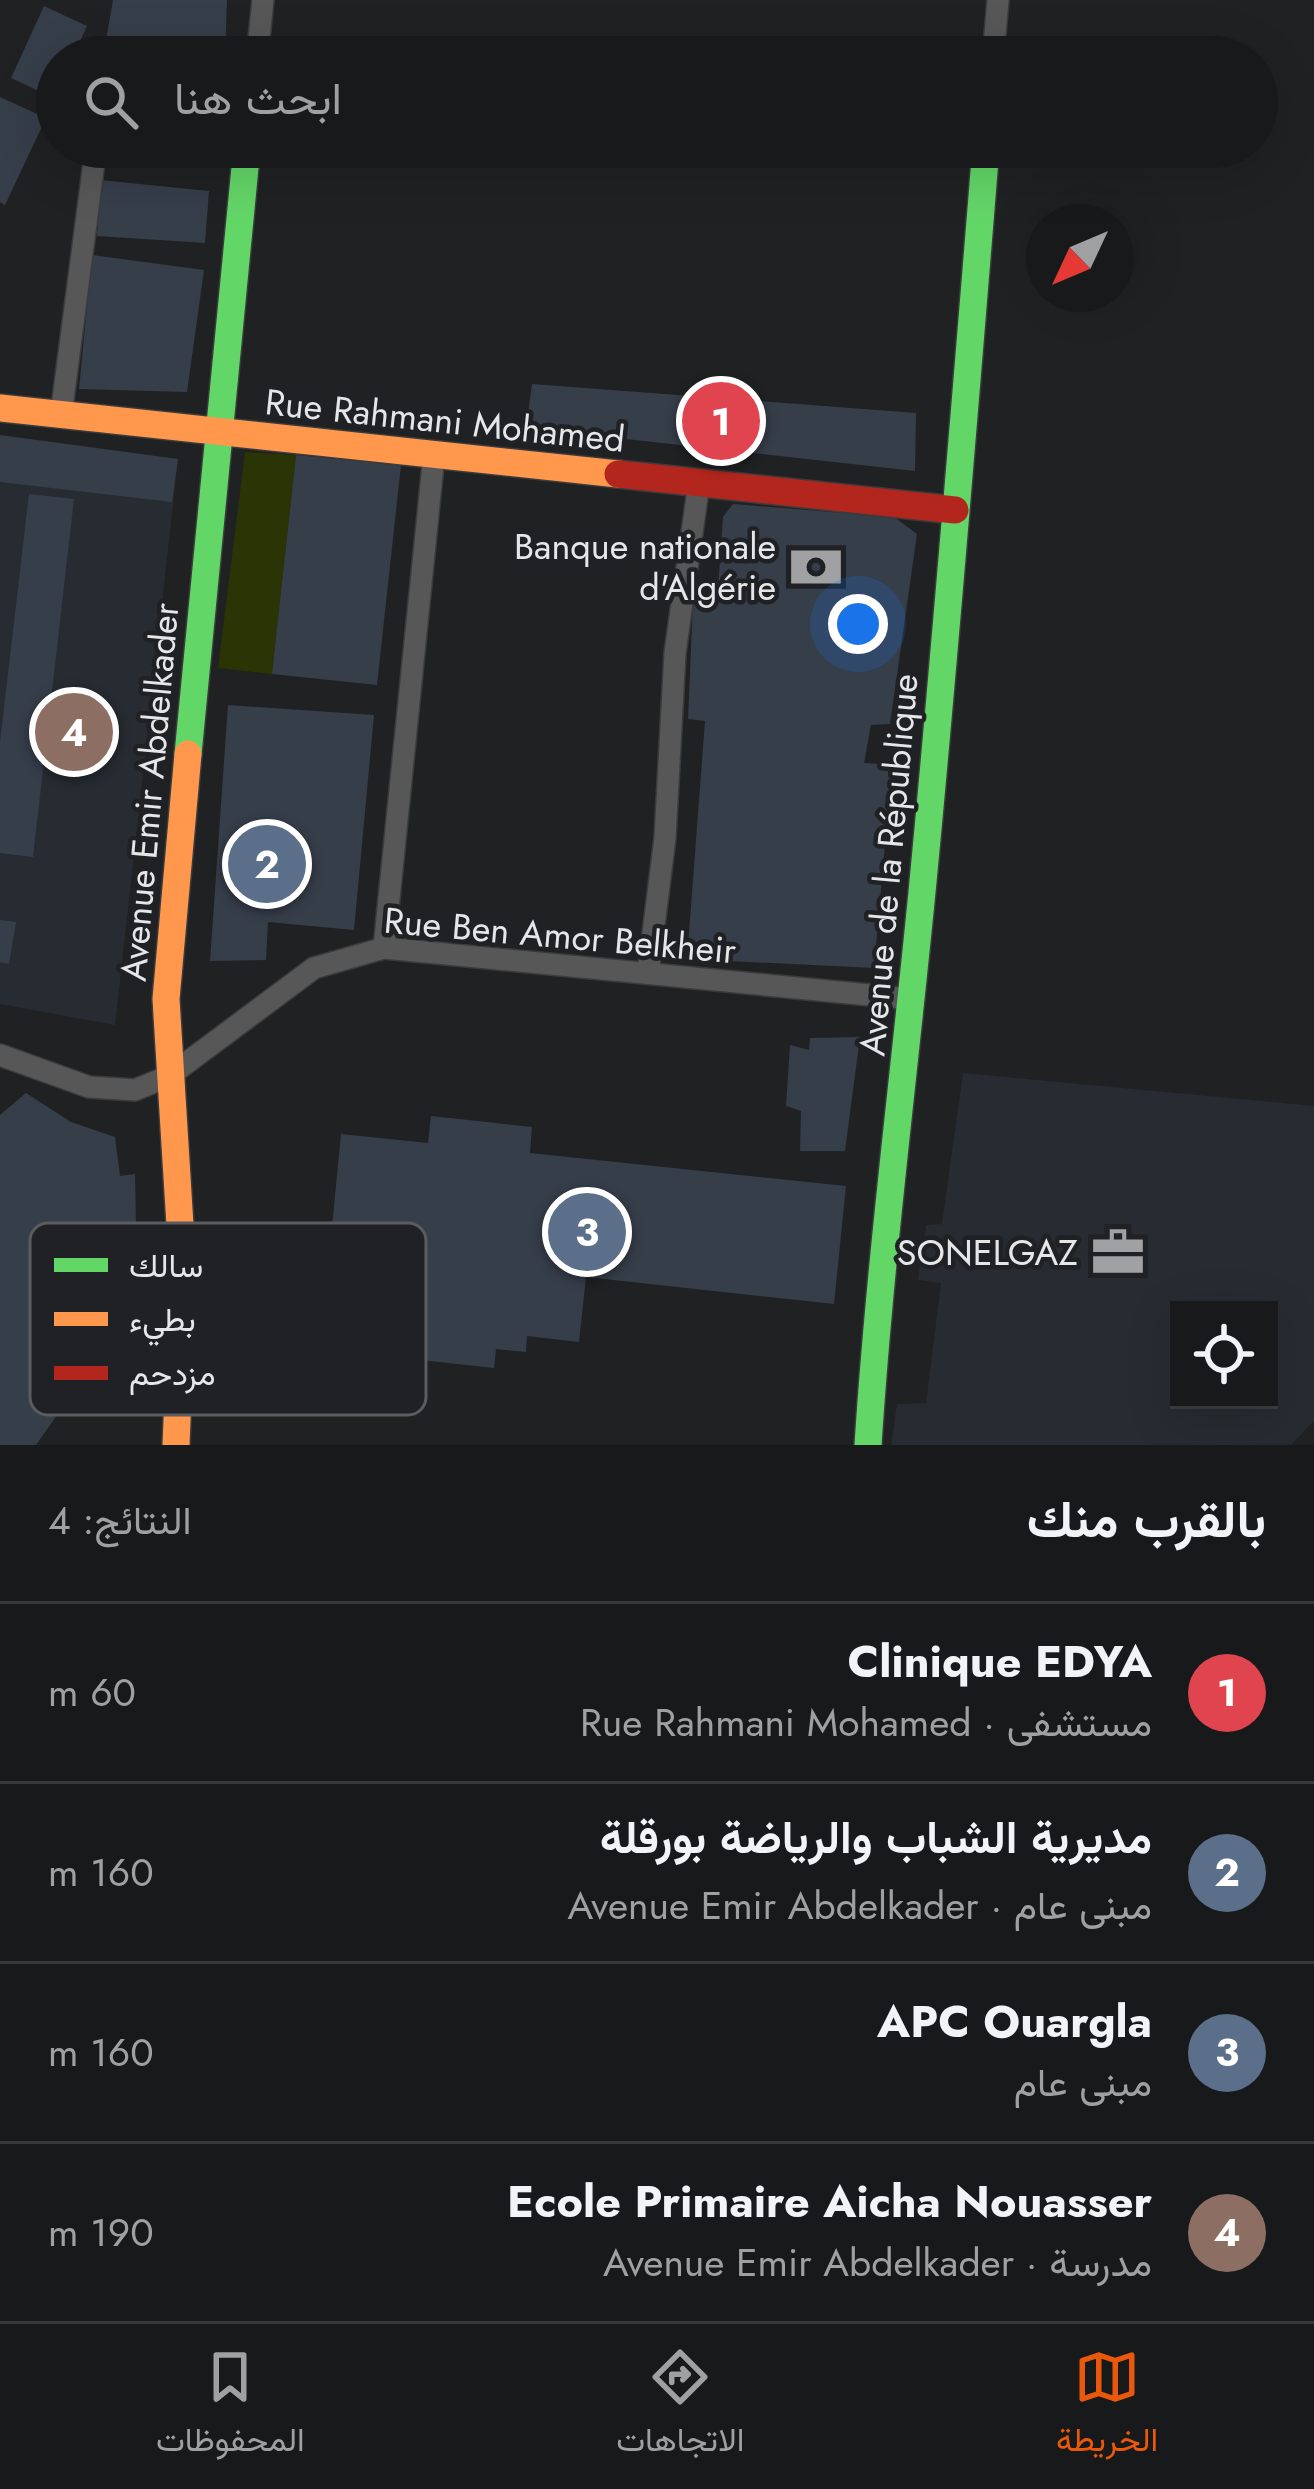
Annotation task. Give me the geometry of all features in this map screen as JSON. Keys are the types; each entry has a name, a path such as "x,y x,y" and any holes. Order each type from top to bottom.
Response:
{"street":[{"path":"259,36 263,0"},
{"path":"995,36 998,0"},
{"path":"61,415 93,168"},
{"name":"Avenue Emir Abdelkader","path":"179,1223 166,999 246,168"},
{"name":"Avenue de la République","path":"868,1445 984,168"},
{"name":"Rue Rahmani Mohamed","path":"0,408 955,510"},
{"path":"384,948 434,455"},
{"path":"648,973 665,838 675,652 699,483"},
{"name":"Rue Ben Amor Belkheir","path":"169,1076 314,968 384,948 911,999"},
{"path":"0,1055 89,1088 135,1090 169,1076"},
{"name":"Avenue Emir Abdelkader","path":"176,1445 177,1415"}],"shaded area":[{"path":"0,437 178,459 115,1025 0,1004"},
{"name":"SONELGAZ","path":"963,1073 1314,1106 1314,1421 1291,1445 891,1445 897,1404 926,1403 941,1283 918,1280 926,1225 942,1224"}],"green space":[{"path":"245,452 296,455 272,674 218,668"}],"building":[{"path":"113,0 227,0 226,36 107,36"},
{"path":"44,6 87,26 82,36 36,36 36,90 11,78"},
{"path":"0,97 36,113 36,139 5,205 0,202"},
{"path":"100,180 209,191 205,243 97,236"},
{"path":"92,255 204,270 187,392 79,389"},
{"path":"532,384 916,413 915,471 526,428"},
{"path":"0,435 178,459 172,502 0,482"},
{"path":"296,455 401,465 377,685 272,674"},
{"path":"29,494 74,499 33,857 0,853 0,742"},
{"path":"733,504 894,517 917,534 890,724 871,725 864,763 892,765 874,968 687,959 705,721 688,719 693,601 717,603 723,517"},
{"path":"228,705 374,715 354,930 268,922 266,960 210,961"},
{"path":"0,920 16,922 9,964 0,962"},
{"path":"860,1037 845,1151 800,1151 801,1111 786,1106 790,1045 809,1050 810,1038"},
{"path":"26,1093 71,1122 115,1137 120,1176 135,1174 136,1223 30,1223 30,1415 57,1415 36,1445 0,1445 0,1115"},
{"path":"431,1116 532,1127 530,1153 846,1186 834,1304 586,1277 579,1342 527,1336 526,1352 496,1349 494,1368 426,1361 426,1223 332,1223 341,1134 428,1143"}],"traffic: fast":[{"path":"188,754 245,168"},
{"path":"868,1445 939,706 984,168"}],"traffic: slow":[{"path":"0,408 618,474"},
{"path":"180,1223 166,999 188,754"},
{"path":"176,1445 177,1415"}],"traffic: jam":[{"path":"618,474 955,510"}],"place":[{"name":"Clinique EDYA","path":"721,421"},
{"name":"Banque nationale d'Algérie","path":"816,567"},
{"name":"Ecole Primaire Aicha Nouasser","path":"74,732"},
{"name":"مديرية الشباب والرياضة بورقلة","path":"267,864"},
{"name":"APC Ouargla","path":"587,1232"},
{"name":"SONELGAZ","path":"1118,1252"}]}
